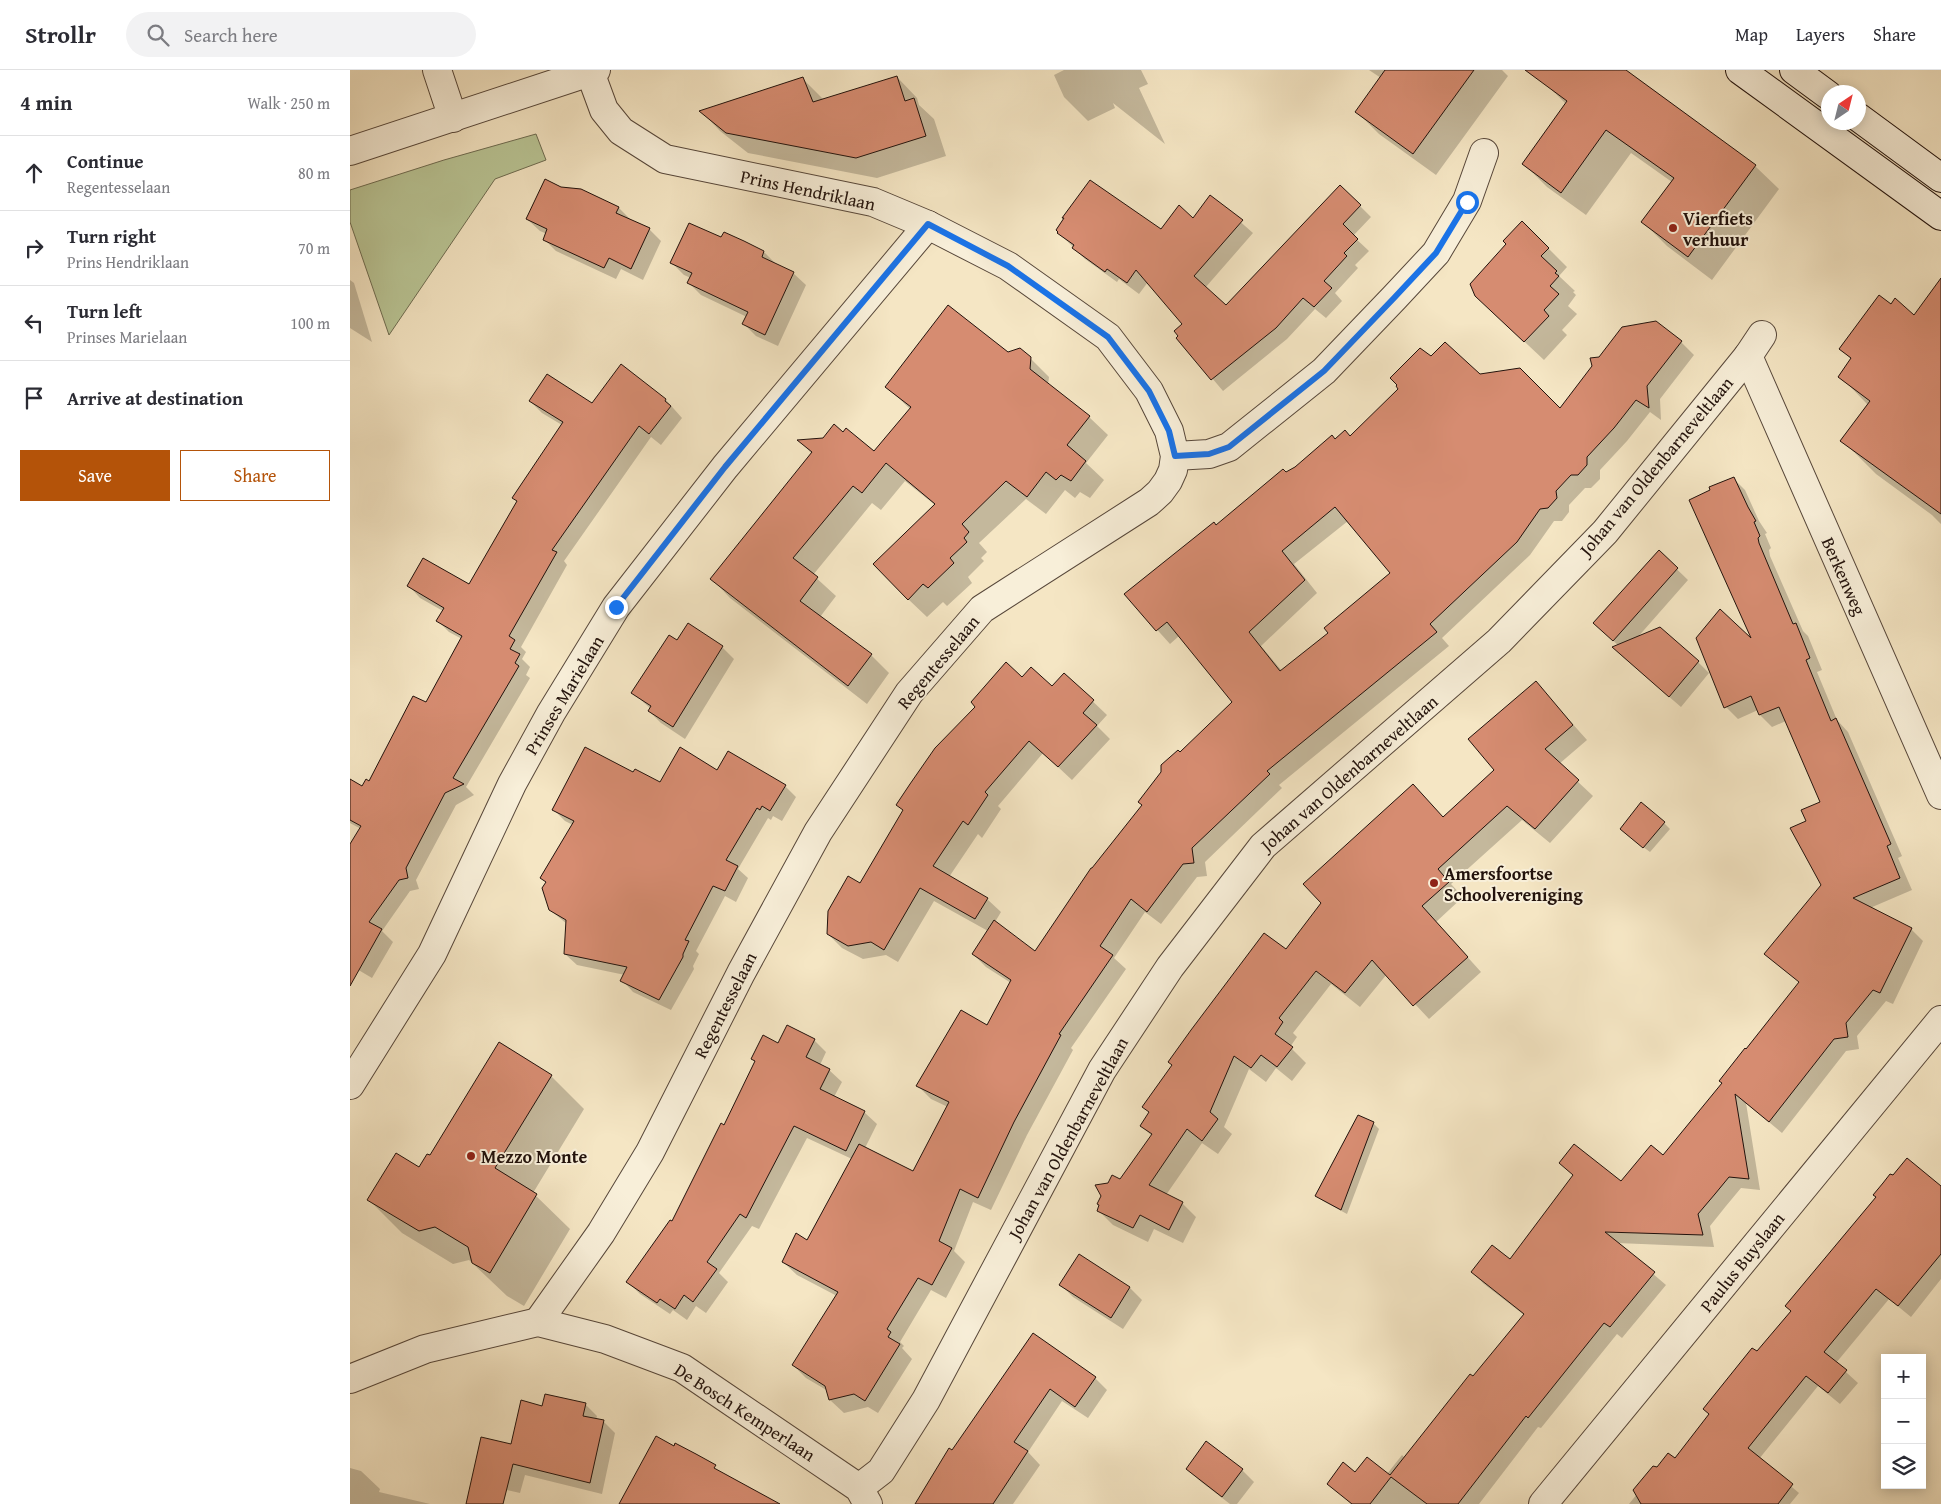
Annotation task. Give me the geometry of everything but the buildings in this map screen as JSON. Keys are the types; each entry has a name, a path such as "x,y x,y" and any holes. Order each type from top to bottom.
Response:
{"street":[{"path":"437,70 452,118"},
{"path":"1740,70 1941,216"},
{"path":"1794,70 1821,91"},
{"path":"350,150 593,71"},
{"name":"Prins Hendriklaan","path":"593,71 604,110 621,131 664,159 873,202 928,224 1008,266 1108,337 1149,391 1169,431 1175,456"},
{"path":"1866,123 1941,178"},
{"path":"1175,456 1209,454 1229,447 1324,371 1436,253 1467,202 1484,153"},
{"name":"Prinses Marielaan","path":"350,1085 432,954 512,784 551,714 616,607 725,467 928,224"},
{"name":"Berkenweg","path":"1755,345 1941,795"},
{"name":"Johan van Oldenbarneveltlaan","path":"863,1496 926,1400 1102,1070 1170,967 1263,846 1499,641 1605,532 1755,345"},
{"name":"Regentesselaan","path":"538,1322 601,1233 650,1152 741,973 818,832 909,693 982,609 1149,502 1168,481 1173,470 1175,456"},
{"name":"Paulus Buyslaan","path":"1543,1504 1941,1020"},
{"name":"De Bosch Kemperlaan","path":"350,1379 425,1349 538,1322 605,1339 682,1368 863,1496"}],"green space":[{"path":"536,134 546,160 495,179 389,335 350,222 350,190 444,160"}],"place":[{"name":"Vierfiets verhuur","path":"1673,228"},
{"name":"Amersfoortse Schoolvereniging","path":"1434,883"},
{"name":"Mezzo Monte","path":"471,1156"}],"route":[{"path":"616,607 725,467 928,224 1008,266 1108,337 1149,391 1169,431 1175,456 1209,454 1220,452 1229,447 1324,371 1436,253 1467,202"}]}
